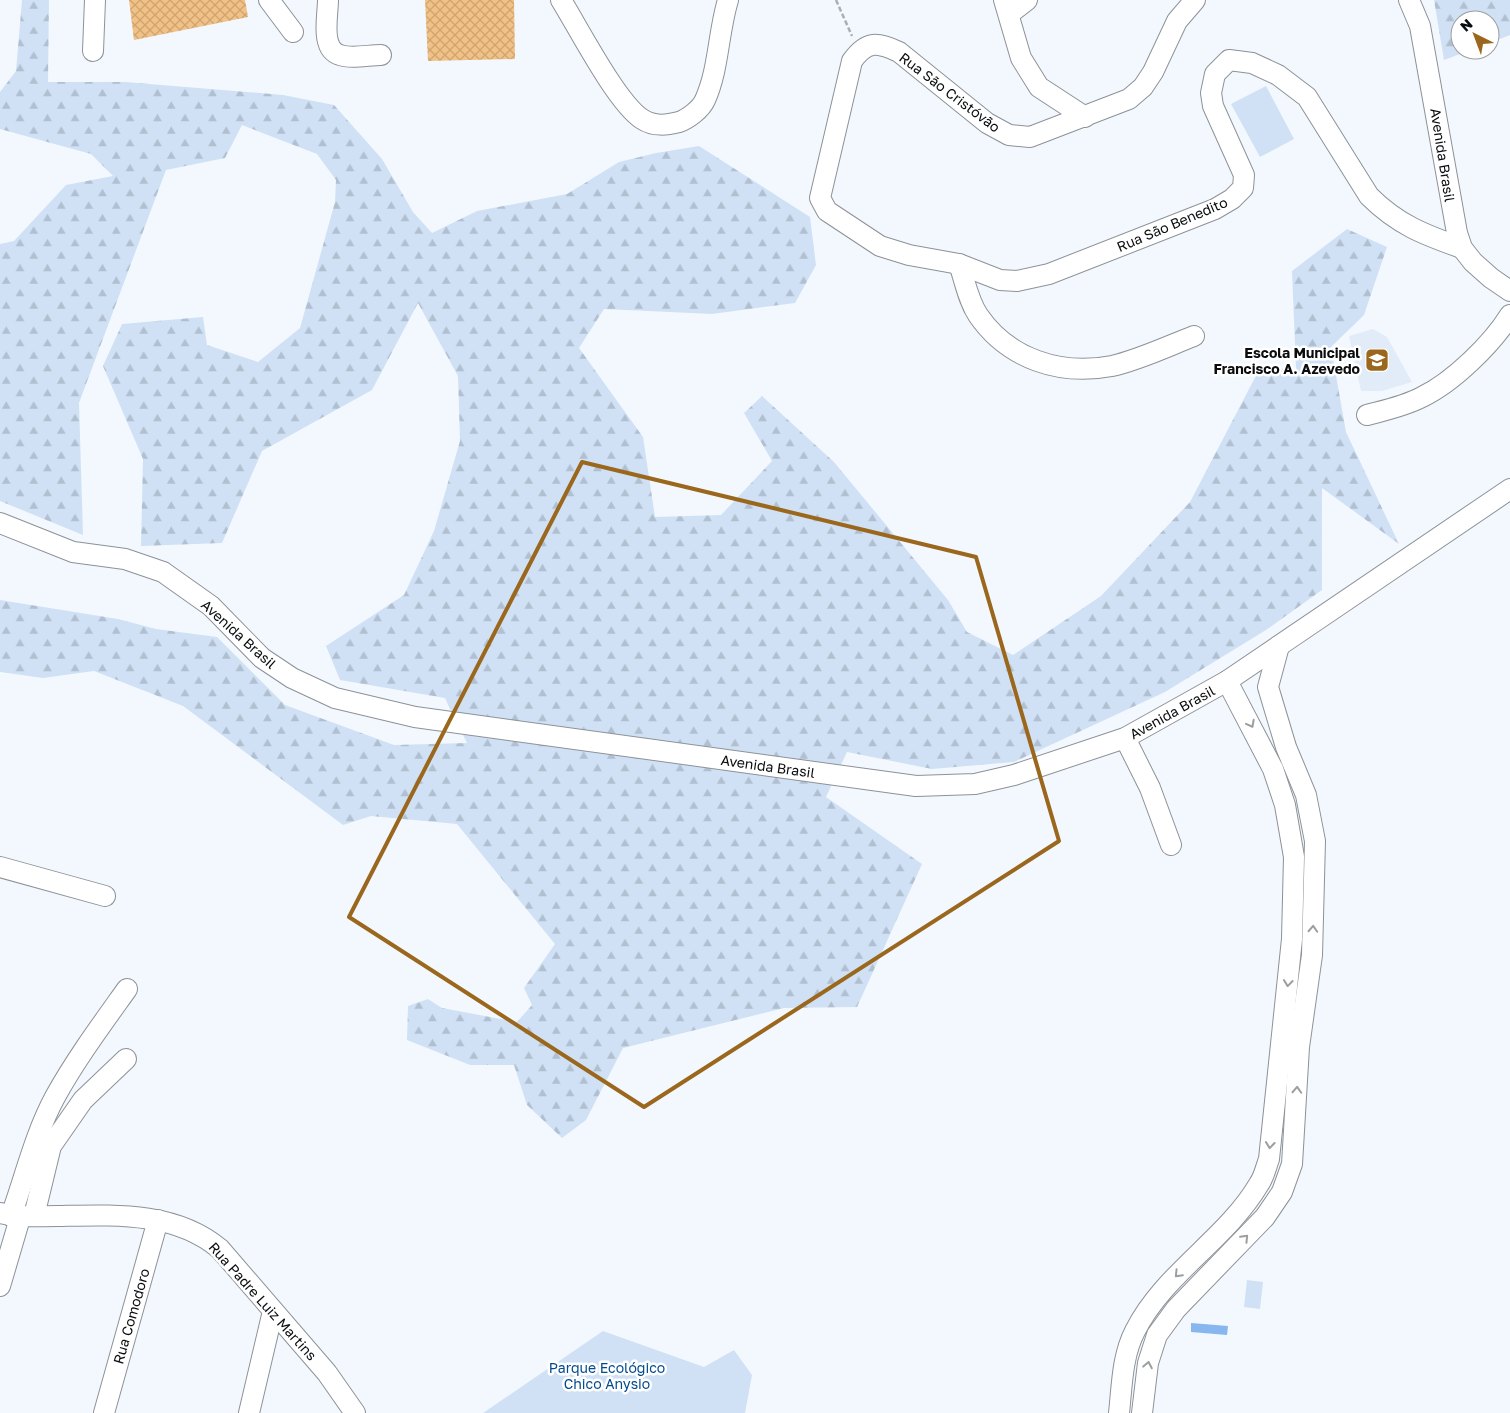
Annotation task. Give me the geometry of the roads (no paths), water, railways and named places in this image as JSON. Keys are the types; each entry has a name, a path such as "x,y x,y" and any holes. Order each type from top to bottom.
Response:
{"street":[{"path":"93,51 95,0"},
{"path":"269,0 293,32"},
{"path":"328,0 327,40 334,51 340,56 381,55"},
{"path":"561,0 622,101 643,120 665,126 686,119 704,102 714,69 725,9 711,0"},
{"path":"1027,0 1007,7 1021,58 1039,87 1085,117"},
{"name":"Rua São Cristóvão","path":"820,198 852,61 859,51 868,45 882,44 899,52 987,123 1009,135 1030,137 1129,99 1144,88 1177,21 1195,0"},
{"name":"Avenida Brasil","path":"1409,0 1420,26 1452,213 1462,248 1491,278 1510,291"},
{"name":"Rua São Benedito","path":"820,198 827,211 880,246 909,255 960,264 1000,280 1017,281 1049,274 1215,209 1232,199 1243,188 1244,175 1213,106 1211,93 1215,74 1222,66 1230,60 1240,60 1252,63 1278,75 1307,97 1369,196 1380,207 1412,230 1462,248"},
{"path":"960,264 978,314 996,335 1019,354 1047,366 1075,370 1112,366 1194,336"},
{"path":"1367,415 1396,408 1424,397 1465,366 1510,315"},
{"name":"Avenida Brasil","path":"0,523 74,552 125,560 163,572 211,606 262,658 292,678 335,698 415,717 916,786 974,784 1014,775 1125,738 1227,681 1510,489"},
{"path":"1118,1413 1125,1358 1134,1332 1159,1294 1247,1203 1261,1182 1269,1159 1290,1046 1312,955 1315,841 1306,795 1286,747 1268,687 1279,646"},
{"path":"1142,1413 1148,1363 1157,1335 1176,1309 1265,1217 1282,1192 1292,1164 1290,1046 1294,857 1285,804 1273,769 1227,681"},
{"path":"1125,738 1150,788 1171,845"},
{"path":"0,867 105,896"},
{"path":"0,1286 16,1216 43,1124 55,1097 90,1041 127,988"},
{"path":"16,1216 51,1146 83,1100 126,1059"},
{"name":"Rua Padre Luiz Martins","path":"16,1216 101,1215 158,1220 204,1235 220,1249 327,1373 355,1413"},
{"name":"Rua Comodoro","path":"104,1413 158,1220"},
{"path":"249,1413 273,1311"}],"water":[{"path":"1191,1323 1228,1326 1227,1335 1191,1332"}],"place":[{"name":"Escola Municipal Francisco A. Azevedo","path":"1377,360"}],"park label":[{"name":"Parque Ecológico Chico Anysio","path":"607,1375"}]}
